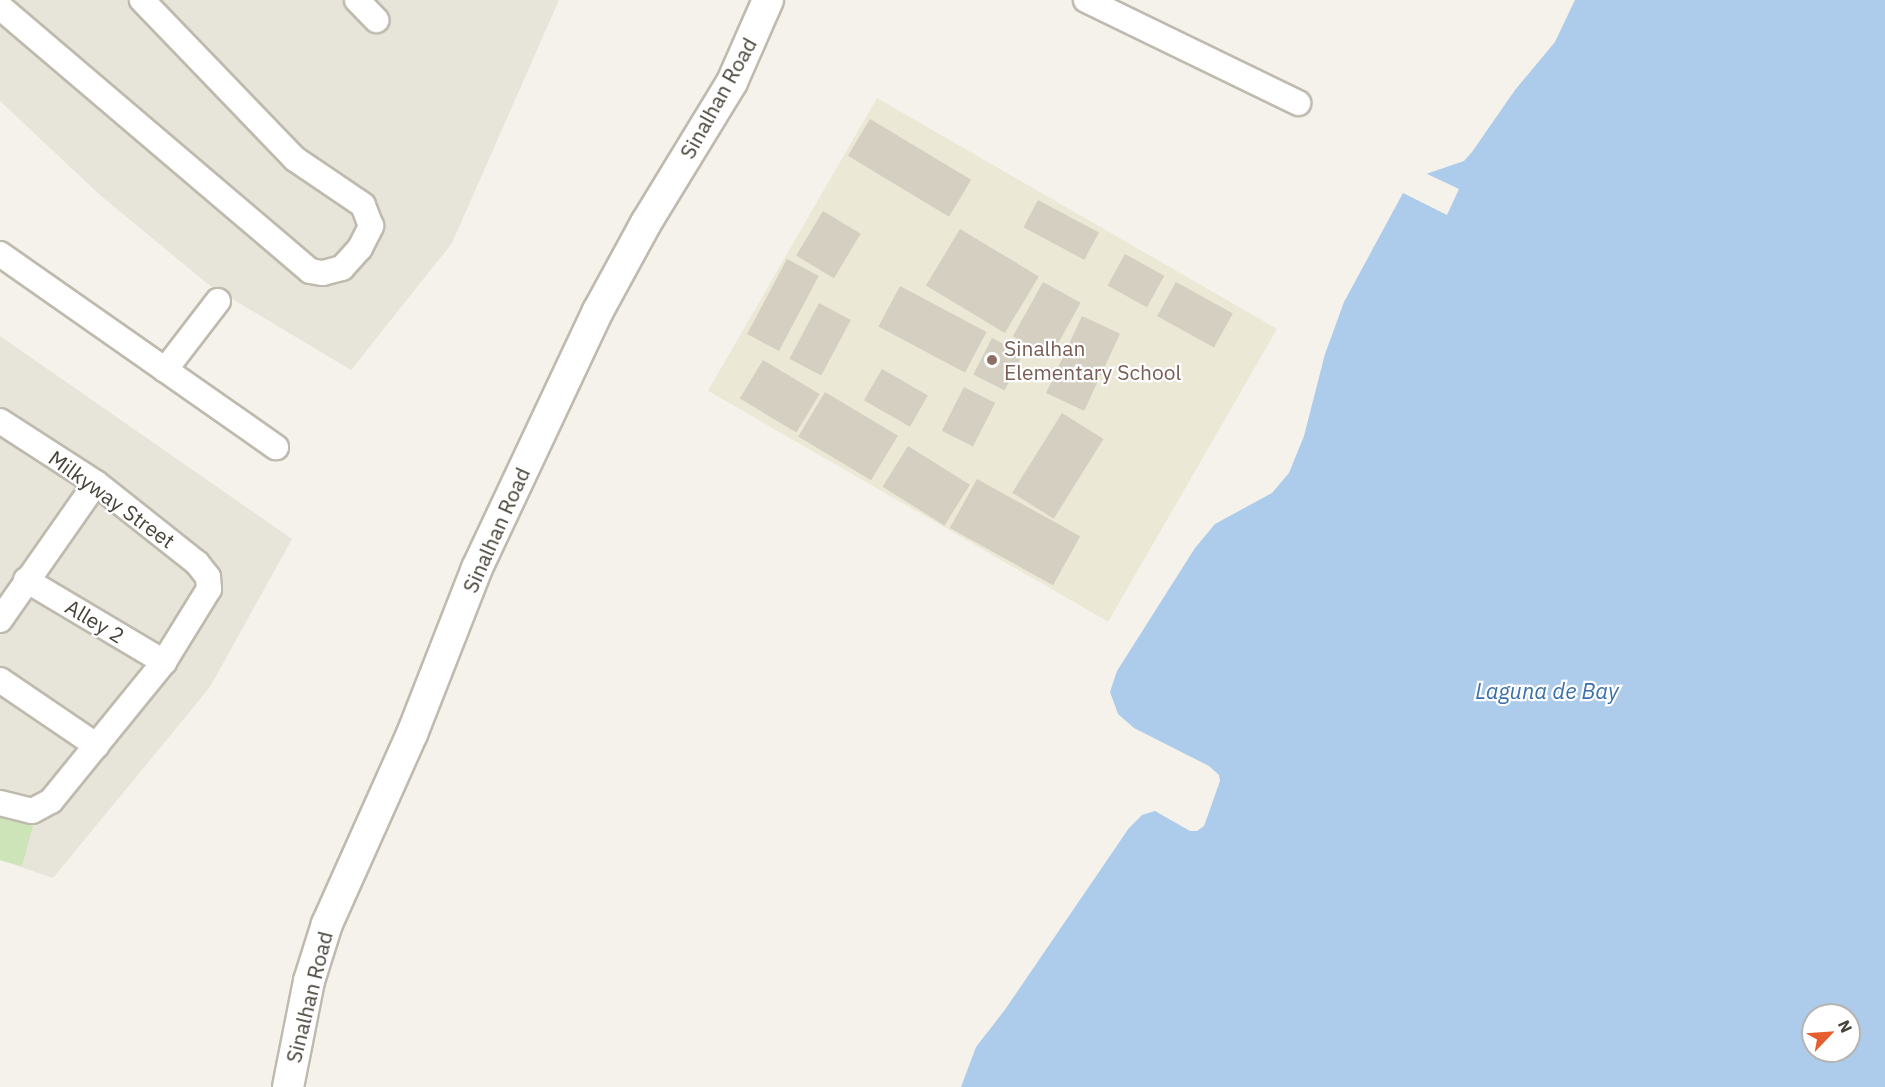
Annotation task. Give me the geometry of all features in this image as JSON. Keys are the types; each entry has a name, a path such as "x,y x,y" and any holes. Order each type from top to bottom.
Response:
{"street":[{"path":"0,7 310,272 323,273 342,267 360,248 371,226 363,205 295,159 141,0"},
{"path":"357,0 376,20"},
{"name":"Sinalhan Road","path":"288,1087 309,981 327,924 412,734 477,568 598,311 646,224 732,81 768,0"},
{"path":"1086,0 1298,103"},
{"path":"0,254 276,447"},
{"path":"165,370 218,301"},
{"name":"Milkyway Street","path":"1,423 96,483 197,563 208,577 208,590 164,662"},
{"path":"0,620 96,483"},
{"name":"Alley 2","path":"26,580 164,662"},
{"path":"0,803 32,812 51,801 164,662"},
{"path":"0,680 97,746"}],"shaded area":[{"path":"0,0 559,0 452,243 351,370 209,285 100,195 0,101"},
{"name":"Sinalhan Elementary School","path":"877,98 1277,329 1108,622 708,391"},
{"path":"0,336 292,539 210,687 53,878 0,860"}],"green space":[{"path":"0,810 35,819 22,866 0,860"}],"water":[{"name":"Laguna de Bay","path":"1575,0 1885,0 1885,1087 961,1087 976,1047 1004,1011 1129,828 1142,815 1155,811 1190,831 1197,831 1204,826 1220,781 1219,775 1209,766 1134,728 1118,714 1110,692 1117,671 1195,548 1215,524 1272,493 1289,473 1304,436 1325,354 1344,302 1403,193 1426,174 1464,161 1515,90 1555,42"}],"pier":[{"path":"1423,172 1459,189 1447,215 1401,192"}],"building":[{"path":"870,119 971,180 949,217 848,156"},
{"path":"1038,200 1099,232 1084,260 1023,227"},
{"path":"823,211 861,234 834,278 796,256"},
{"path":"960,229 1039,276 1005,333 926,286"},
{"path":"1125,254 1164,276 1147,307 1108,285"},
{"path":"787,259 819,276 779,351 747,334"},
{"path":"1043,282 1081,303 1051,357 1013,336"},
{"path":"1176,282 1233,314 1214,348 1157,316"},
{"path":"900,286 987,332 965,373 878,327"},
{"path":"819,303 851,320 821,376 789,359"},
{"path":"1082,316 1120,334 1084,411 1046,393"},
{"path":"992,338 1023,354 1005,390 973,375"},
{"path":"763,360 820,394 796,433 740,399"},
{"path":"882,369 928,396 910,427 864,400"},
{"path":"964,387 995,403 973,447 942,431"},
{"path":"825,392 898,436 871,480 798,437"},
{"path":"1062,413 1104,439 1054,519 1012,493"},
{"path":"908,446 970,485 944,525 883,487"},
{"path":"977,479 1080,536 1053,585 950,528"}],"place":[{"name":"Sinalhan Elementary School","path":"992,360"}]}
